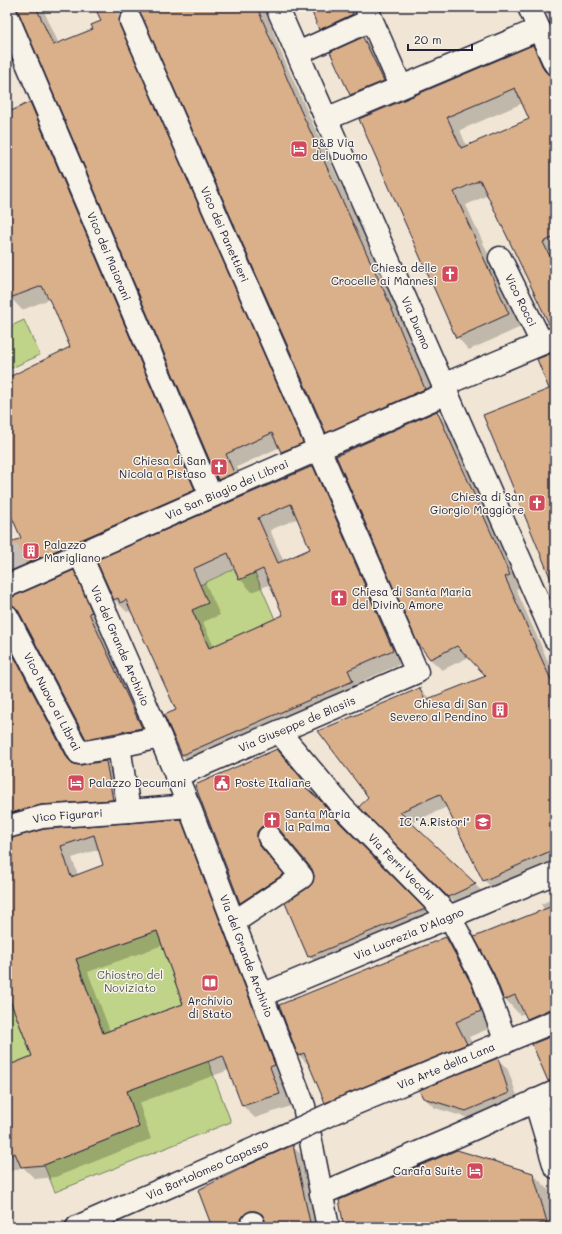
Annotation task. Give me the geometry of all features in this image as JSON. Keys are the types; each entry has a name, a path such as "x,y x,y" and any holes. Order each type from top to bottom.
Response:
{"street":[{"name":"Via Duomo","path":"277,7 555,640"},
{"path":"529,7 555,64"},
{"path":"298,53 369,14 401,87"},
{"name":"Vico dei Maiorani","path":"7,16 211,496"},
{"name":"Vico dei Panettieri","path":"131,21 417,672"},
{"path":"326,119 539,29"},
{"name":"Vico Rocci","path":"500,258 548,340"},
{"name":"Via San Biagio dei Librai","path":"15,580 80,554 319,448 548,340"},
{"name":"Via del Grande Archivio","path":"80,554 189,806 304,1106 328,1227"},
{"name":"Vico Nuovo ai Librai","path":"7,616 78,753 119,746"},
{"name":"Via Giuseppe de Blasiis","path":"176,776 417,672"},
{"name":"Via Ferri Vecchi","path":"278,732 344,809 450,917 483,980 506,1042"},
{"path":"129,811 119,746 160,737"},
{"name":"Vico Figurari","path":"7,827 42,817 189,806"},
{"path":"234,922 302,877 269,837"},
{"name":"Via Lucrezia D'Alagno","path":"262,995 555,873"},
{"name":"Via Arte della Lana","path":"337,1111 555,1021"},
{"path":"321,1194 462,1134 555,1092"},
{"path":"535,1100 554,1160"},
{"name":"Via Bartolomeo Capasso","path":"77,1227 337,1111"}],"green space":[{"path":"24,320 40,355 7,370 7,328"},
{"path":"234,569 239,580 255,573 275,619 209,648 192,610 200,585"},
{"name":"Chiostro del Noviziato","path":"157,931 183,1004 103,1033 76,959"},
{"path":"7,993 32,1056 7,1066"},
{"path":"208,1061 231,1122 55,1192 44,1165 139,1127 127,1091"}],"building":[{"path":"15,7 36,7 53,45 93,29 91,25 101,21 95,7 257,7 300,109 385,293 425,389 326,433 142,16 139,11 133,9 126,10 121,13 119,19 120,26 303,443 281,452 272,433 226,454 234,473 218,480"},
{"path":"310,7 350,7 353,14 319,30"},
{"path":"363,37 384,81 350,95 330,52"},
{"path":"533,45 544,70 548,74 555,76 555,237 543,242 555,267 555,326 550,326 480,180 454,192 509,314 456,338 359,119","holes":["515,88 529,119 461,148 447,117"]},
{"path":"30,102 195,490 7,572 7,544 21,538 7,506 7,378 70,347 55,311 42,286 7,299 7,113"},
{"name":"Chiesa di San Giorgio Maggiore","path":"555,352 555,589 483,415 549,389 537,359"},
{"path":"437,411 510,575 505,577 555,689 555,849 483,881 440,794 400,812 476,884 448,897 359,807 368,797 318,731 420,688 425,700 486,676 457,646 430,659 417,642 336,456"},
{"path":"313,466 393,650 348,670 353,681 182,755 164,715 176,710 126,600 120,603 118,598 114,600 96,560","holes":["291,504 310,549 278,563 258,518","228,553 239,580 263,569 283,615 209,648 192,610 208,603 193,569"]},
{"path":"74,570 92,612 89,613 142,728 86,739 18,610 13,605 7,604 7,598"},
{"path":"7,643 68,759 73,764 81,765 106,761 113,800 41,805 7,814"},
{"path":"277,749 307,785 305,787 320,800 335,818 425,909 308,957 285,903 309,887 313,882 314,875 312,869 274,825 261,827 257,832 257,839 259,845 284,874 240,903 195,785"},
{"name":"Archivio di Stato","path":"181,819 275,1065 270,1067 280,1094 242,1106 223,1056 127,1091 139,1127 44,1165 21,1167 15,1153 7,1156 7,1066 32,1056 7,993 7,839 44,829","holes":["94,835 103,865 71,877 61,846","157,931 183,1004 103,1033 76,959"]},
{"path":"555,905 555,1009 550,1009 527,1019 515,995 504,1000 494,974 474,937"},
{"path":"446,937 472,985 481,1011 456,1022 467,1044 325,1103 304,1053 298,1056 279,1005"},
{"path":"555,1035 555,1080 548,1081 532,1044"},
{"path":"498,1058 509,1093 466,1111 423,1098 419,1090"},
{"path":"293,1145 311,1227 266,1227 262,1214 256,1211 250,1211 241,1219 241,1227 212,1227 198,1190"},
{"path":"457,1150 533,1173 547,1222 530,1227 344,1227 339,1200"}],"tunnel":[{"path":"125,7 131,21"},
{"path":"7,548 18,574"}],"place":[{"name":"B&B Via del Duomo","path":"299,149"},
{"name":"Chiesa delle Crocelle ai Mannesi","path":"450,274"},
{"name":"Chiesa di San Nicola a Pistaso","path":"219,467"},
{"name":"Chiesa di San Giorgio Maggiore","path":"537,503"},
{"name":"Palazzo Marigliano","path":"31,551"},
{"name":"Chiesa di Santa Maria del Divino Amore","path":"339,598"},
{"name":"Chiesa di San Severo al Pendino","path":"500,710"},
{"name":"Palazzo Decumani","path":"76,783"},
{"name":"Poste Italiane","path":"222,783"},
{"name":"Santa Maria la Palma","path":"272,820"},
{"name":"IC \"A.Ristori\"","path":"483,822"},
{"name":"Archivio di Stato","path":"210,983"},
{"name":"Carafa Suite","path":"475,1171"}]}
